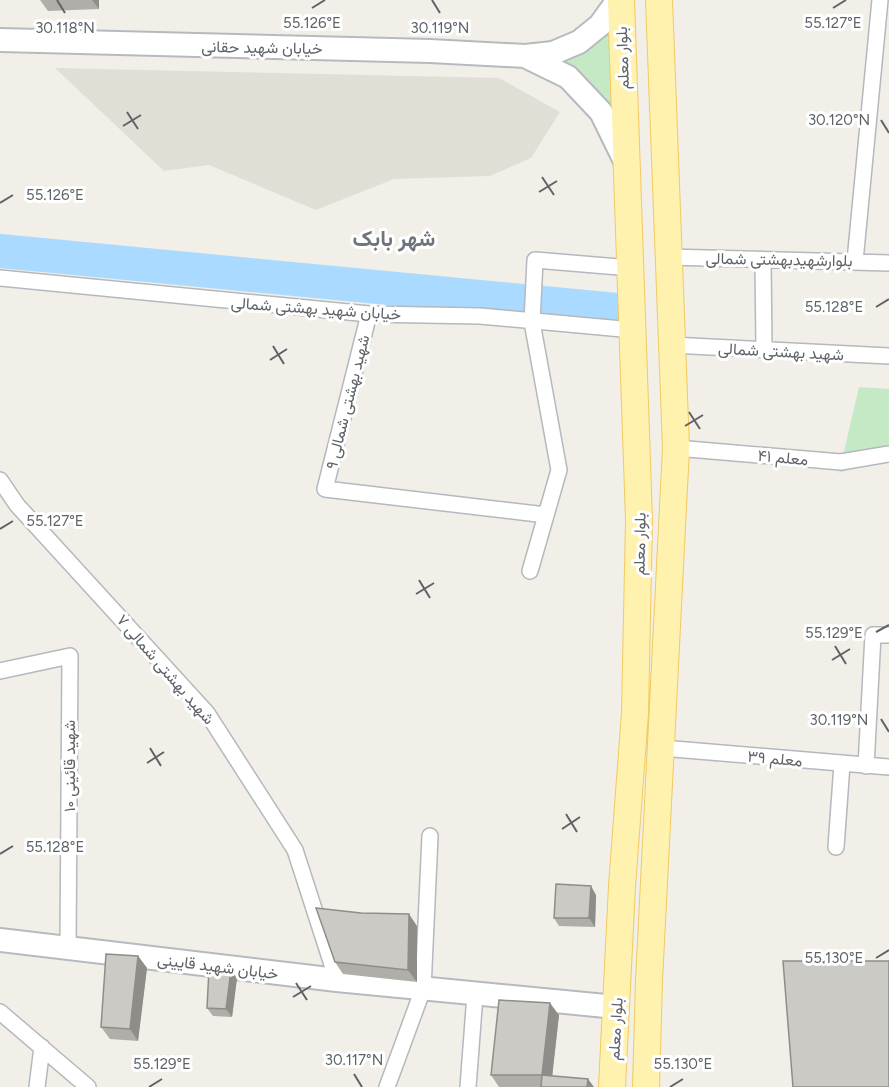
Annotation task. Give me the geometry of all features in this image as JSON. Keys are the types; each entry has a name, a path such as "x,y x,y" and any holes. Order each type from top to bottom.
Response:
{"main road":[{"path":"525,56 553,53 579,42 600,25 619,0"},
{"name":"بلوار معلم","path":"612,1087 621,886 635,713 639,520 619,0"},
{"name":"بلوار معلم","path":"646,1087 649,981 676,448 659,0"},
{"name":"خیابان شهید حقانی","path":"0,40 430,51 525,56"},
{"path":"525,56 568,77 601,112 625,161"},
{"path":"635,713 663,715"},
{"name":"خیابان شهید قایینی","path":"0,940 337,980 616,1007"}],"street":[{"path":"855,261 880,0"},
{"name":"بلوارشهیدبهشتی شمالی","path":"668,257 889,263"},
{"path":"530,572 559,470 532,322 535,260 631,268"},
{"path":"763,260 764,350"},
{"name":"خیابان شهید بهشتی شمالی","path":"0,278 369,315 480,316 633,330"},
{"name":"شهید بهشتی شمالی ۹","path":"369,315 325,489 546,515"},
{"name":"شهید بهشتی شمالی","path":"672,345 889,356"},
{"name":"معلم ۴۱","path":"676,448 841,462 889,454"},
{"name":"شهید بهشتی شمالی ۷","path":"0,480 17,505 207,713 296,850 337,980"},
{"path":"866,766 873,635 889,635"},
{"name":"شهید قائینی ۱۰","path":"0,671 70,656 68,947"},
{"name":"معلم ۳۹","path":"662,748 889,767"},
{"path":"836,847 842,764"},
{"path":"387,1087 423,989 430,836"},
{"path":"468,1087 476,995"},
{"path":"0,1012 88,1087"},
{"path":"37,1087 42,1047"}],"shaded area":[{"path":"55,68 499,78 560,112 531,158 490,176 394,179 316,210 209,165 164,171"}],"green space":[{"path":"614,10 620,146 554,55"},
{"path":"859,387 889,389 889,455 839,473"}],"building":[{"path":"556,884 591,886 589,918 554,918"},
{"path":"316,908 361,913 409,914 408,970 335,962"},
{"path":"106,954 138,956 130,1029 101,1027"},
{"path":"783,961 889,961 889,1087 793,1087"},
{"path":"209,969 231,970 226,1009 207,1008"},
{"path":"499,1000 550,1003 542,1075 491,1075"},
{"path":"542,1075 588,1079 587,1087 541,1087"}],"waterway":[{"path":"0,251 617,310"}],"district":[{"name":"شهر بابک","path":"394,238"}]}
